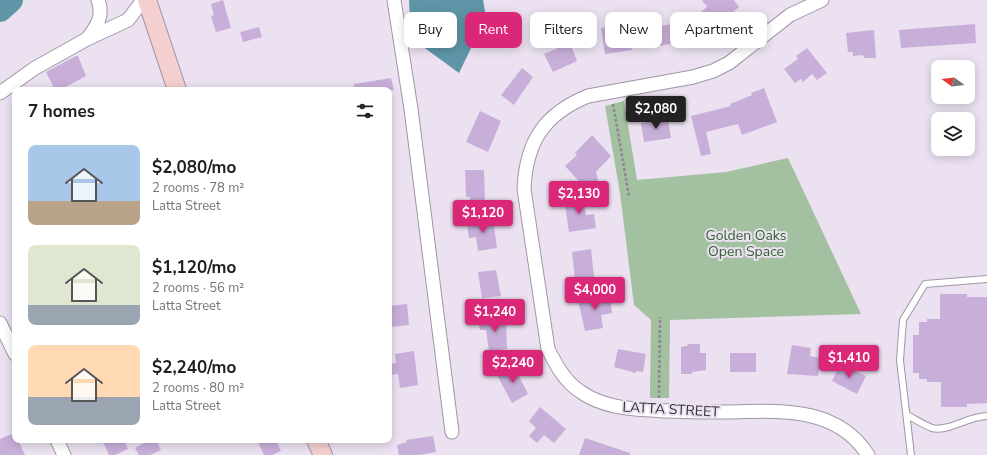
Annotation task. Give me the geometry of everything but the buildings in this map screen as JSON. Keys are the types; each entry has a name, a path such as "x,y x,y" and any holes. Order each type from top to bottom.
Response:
{"street":[{"path":"87,38 97,27 100,19 101,10 98,0"},
{"path":"0,93 34,68 87,38 128,20 143,0"},
{"path":"147,0 176,87"},
{"path":"394,0 412,109 452,432"},
{"name":"LATTA STREET","path":"822,0 790,14 728,63 713,71 588,96 558,111 544,127 530,150 525,168 524,189 548,349 556,365 566,379 579,391 589,397 609,405 626,408 659,410 776,410 803,413 816,416 836,426 850,436 868,455"},
{"path":"0,323 12,348"},
{"path":"58,443 64,455"},
{"path":"317,443 323,455"}],"lane":[{"path":"911,455 900,360 903,320 925,284 987,280"},
{"path":"907,415 933,428 948,428 960,421 987,416"}],"path":[{"path":"611,92 629,196"},
{"path":"659,410 660,317"}],"green space":[{"name":"Golden Oaks Open Space","path":"624,101 637,180 726,172 788,158 861,314 670,320 669,398 650,398 651,320 634,305 620,193 605,106"}],"water":[{"path":"409,0 483,0 485,12 465,12 465,48 471,48 459,73 425,48 457,48 457,12 410,12"}],"waterway":[{"path":"0,10 11,0"}]}
